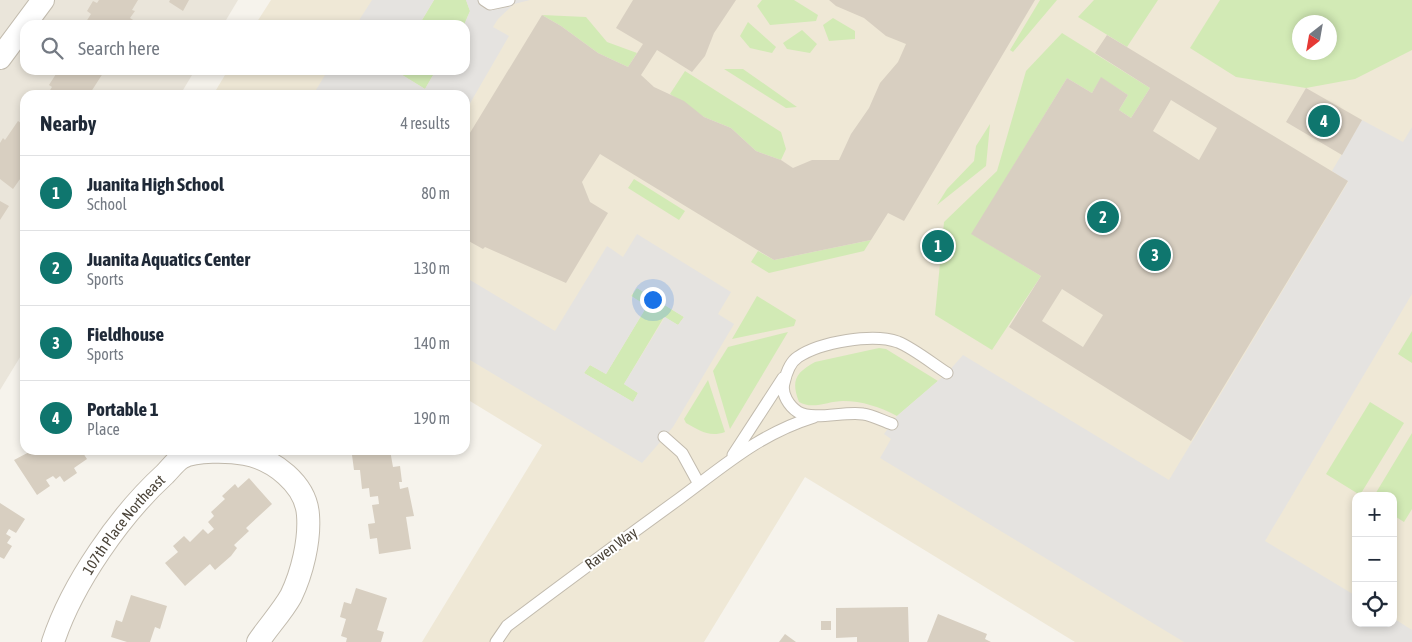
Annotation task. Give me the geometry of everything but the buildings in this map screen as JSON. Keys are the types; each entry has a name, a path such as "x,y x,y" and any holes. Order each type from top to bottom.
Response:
{"street":[{"path":"29,20 44,0"},
{"path":"0,58 20,32"},
{"name":"107th Place Northeast","path":"53,642 61,618 118,524 150,487 182,458 203,455"},
{"name":"107th Place Northeast","path":"250,455 274,464 303,497 308,515 304,557 291,596 258,642"}],"lane":[{"path":"484,0 490,4 509,0"},
{"path":"730,458 796,358 823,345 874,339 898,342 946,374"},
{"path":"786,374 782,388 790,404 800,413 814,417"},
{"path":"730,458 778,431 814,417 830,414 863,414 892,424"},
{"path":"664,437 682,453 699,484"},
{"name":"Raven Way","path":"496,642 507,626 699,484 730,458"}],"shaded area":[{"path":"0,0 238,0 226,20 20,20 20,75 192,75 183,90 20,90 20,357 0,390"},
{"path":"271,0 1412,0 1412,642 1075,642 805,477 704,642 422,642 542,445 470,401 470,90 216,90 225,75 470,75 470,20 258,20"},
{"path":"372,0 434,0 422,20 359,20"},
{"path":"466,0 530,0 514,4 498,19 493,27 509,36 470,103 470,90 316,90 325,75 402,75 425,89 433,75 470,75 470,20 466,20 470,11"},
{"path":"1362,120 1403,142 1412,127 1412,294 1265,541 1352,594 1352,627 1397,627 1397,621 1412,630 1412,642 1184,642 880,458 891,439 884,434 897,416 947,373 963,355 1169,480 1348,182 1332,171"},
{"path":"637,234 731,292 718,314 734,324 673,427 642,463 470,360 470,280 555,331 607,246 623,257","holes":["637,288 684,317 678,325 665,317 624,384 638,393 633,402 584,373 590,365 606,374 647,306 631,296"]}],"green space":[{"path":"434,0 466,0 470,11 466,20 422,20"},
{"path":"762,0 794,0 818,15 816,21 770,25 757,6"},
{"path":"1040,0 1057,0 1013,52 1010,50"},
{"path":"1094,0 1158,0 1127,47 1078,17"},
{"path":"1220,0 1412,0 1412,50 1355,79 1306,88 1236,77 1190,48"},
{"path":"542,15 586,17 607,42 637,53 628,67 598,53 561,26"},
{"path":"833,18 855,31 855,39 829,41 823,25"},
{"path":"748,22 776,47 772,53 750,48 740,36"},
{"path":"802,30 817,44 810,53 787,49 783,43"},
{"path":"1062,33 1150,88 1131,118 1119,110 1128,95 1101,78 1092,93 1067,78 972,234 1041,276 992,350 935,315 944,222 997,171 1026,71"},
{"path":"724,69 743,69 797,107 786,108"},
{"path":"685,71 781,132 786,149 781,160 756,151 731,128 704,117 670,94"},
{"path":"402,75 433,75 425,89"},
{"path":"990,124 986,166 937,205 947,189 974,161 976,146"},
{"path":"634,179 685,211 679,220 628,188"},
{"path":"871,240 864,251 769,273 751,262 758,251 774,260"},
{"path":"637,288 684,317 678,325 664,317 624,384 638,393 633,402 584,373 590,365 606,374 647,306 631,296"},
{"path":"757,296 796,320 794,326 732,339"},
{"path":"1412,331 1412,363 1398,354"},
{"path":"788,332 730,429 713,371 728,347"},
{"path":"879,348 886,349 938,381 897,416 877,407 857,402 837,401 810,405 799,402 795,388 796,378 808,366 815,362"},
{"path":"708,380 725,432 719,434 709,434 700,431 686,423 684,419"},
{"path":"1370,402 1404,423 1362,492 1355,492 1326,474"},
{"path":"1412,433 1412,509 1404,522 1397,518 1397,492 1376,492"}],"place":[{"name":"Portable 1","path":"1324,121"},
{"name":"Juanita Aquatics Center","path":"1103,217"},
{"name":"Juanita High School","path":"938,246"},
{"name":"Fieldhouse","path":"1155,255"}]}
